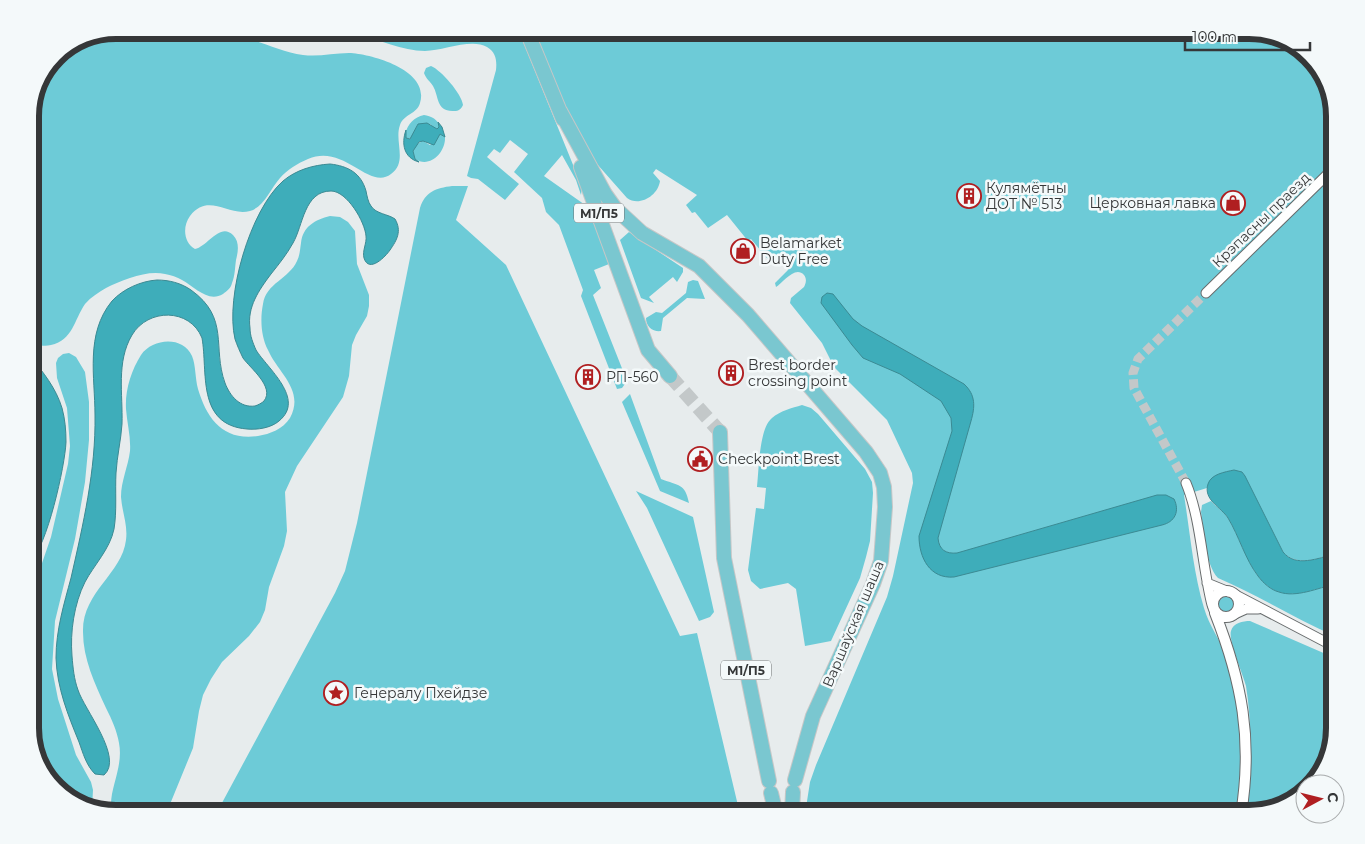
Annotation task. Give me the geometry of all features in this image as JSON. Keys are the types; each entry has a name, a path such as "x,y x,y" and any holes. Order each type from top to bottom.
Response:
{"highway":[{"name":"Варшаўская шаша","path":"530,39 592,195 648,350 670,376"},
{"name":"Варшаўская шаша","path":"560,111 588,165 616,208 642,233 699,266 746,313 866,452 876,466 883,481 885,507 881,561 873,584 813,716 794,786 793,805"},
{"name":"М1/П5","path":"720,432 724,558 774,805"}],"street":[{"name":"Крэпасны праезд","path":"1206,293 1326,176"},
{"path":"1186,483 1194,510 1207,582 1214,609 1237,676 1244,713 1246,756 1242,805"},
{"path":"1207,582 1326,642"},
{"path":"1214,609 1218,594 1221,592 1231,593 1237,597 1239,606 1227,630 1226,642"},
{"path":"1214,609 1227,618 1246,609 1266,611"}],"shaded area":[{"path":"105,39 246,39 303,55 359,54 397,66 416,81 421,91 420,103 416,110 404,118 400,125 398,138 399,164 391,174 383,178 374,177 344,161 333,157 321,156 308,159 286,172 255,209 242,212 212,205 197,209 190,216 187,220 185,234 188,243 195,249 223,231 233,235 237,241 238,250 234,277 231,286 223,294 212,297 167,274 150,273 135,276 106,288 95,295 85,304 69,334 64,339 51,345 39,345 39,110 41,96 47,81 65,58 77,49"},
{"path":"374,39 522,39 582,187 581,195 576,180 562,155 544,176 588,207 609,264 594,270 601,288 593,295 627,381 622,388 617,389 581,296 583,290 559,225 546,212 542,198 514,172 528,154 510,140 500,153 494,149 487,157 519,184 505,200 478,179 467,176 496,70 494,54 487,47 473,44 425,51 399,47"},
{"path":"538,39 1260,39 1288,49 1304,61 1318,81 1325,100 1326,110 1326,556 1301,560 1289,557 1283,552 1242,472 1208,485 1207,488 1184,495 1200,594 1209,621 1228,659 1237,695 1242,757 1238,805 806,805 810,782 816,765 887,597 913,483 912,473 887,420 834,367 822,343 790,303 791,298 804,287 806,278 804,275 800,272 793,273 776,287 775,283 788,270 787,267 779,261 772,264 751,239 748,241 727,215 708,228 695,212 692,213 686,205 697,195 656,169 653,173 660,181 652,195 642,201 627,198 597,164 570,123 540,51"},
{"path":"431,66 440,72 459,95 463,105 460,110 448,111 439,103 433,86 424,73 426,68"},
{"path":"424,115 432,117 437,121 439,128 435,129 430,124 418,124 412,138 406,138 405,134 410,124 417,117"},
{"path":"438,122 442,127 445,137 440,134 434,145 423,141 419,142 413,151 415,159 419,162 414,160 405,150 406,130 406,138 410,139 418,124 427,123 437,129 439,127"},
{"path":"440,134 445,137 445,143 436,157 426,162 415,159 413,151 417,144 423,141 430,145"},
{"path":"330,164 348,169 361,179 369,203 373,209 395,219 398,235 393,246 385,256 377,262 370,264 364,258 365,230 359,216 349,202 337,192 331,191 315,197 310,203 293,243 258,293 250,313 251,334 256,350 282,384 286,394 288,403 286,412 279,421 268,427 247,429 231,425 219,418 212,407 205,380 202,338 196,328 188,321 168,315 158,316 139,326 127,345 121,378 122,424 116,473 114,529 109,543 81,591 72,628 72,656 77,686 101,733 109,757 109,767 104,775 95,774 85,759 67,711 58,680 56,648 91,477 95,436 93,356 98,327 112,301 133,286 157,280 183,285 203,301 211,311 218,334 221,370 230,392 236,400 245,405 255,406 264,401 267,396 264,384 243,358 235,339 233,321 234,301 243,255 260,212 271,194 283,181 305,169"},
{"path":"468,186 456,220 506,265 680,636 697,633 738,805 221,805 345,571 357,523 420,208 428,195 441,188"},
{"path":"330,216 340,217 348,222 355,231 357,264 369,295 367,316 352,345 349,376 343,397 297,466 285,492 287,531 284,546 269,587 265,610 260,622 249,636 222,662 203,695 193,748 170,805 111,805 119,762 119,743 114,726 90,671 85,652 83,632 84,618 89,606 95,594 117,563 123,552 126,540 121,497 130,451 126,402 134,368 146,349 160,343 175,342 182,345 192,356 197,385 202,400 206,410 218,426 235,435 246,437 267,434 284,425 290,418 294,408 294,399 288,382 272,358 264,339 261,322 263,304 268,291 289,272 297,261 304,232 319,220"},
{"path":"629,232 683,268 683,272 677,282 673,277 649,297 654,303 641,298 620,240"},
{"path":"698,281 705,299 687,298 663,318 661,331 655,331 650,328 646,318 656,312 662,313 686,293 688,282"},
{"path":"827,293 833,294 853,319 862,326 964,384 971,392 974,401 972,416 938,538 940,546 944,550 950,553 957,553 1157,495 1166,495 1174,499 1176,512 1173,519 1166,524 954,577 938,575 932,571 924,559 919,536 952,431 951,418 941,401 900,374 863,358 821,303 822,297"},
{"path":"69,353 76,357 85,372 89,402 89,440 85,482 75,539 55,621 52,669 58,699 76,755 91,782 92,802 77,795 61,783 47,763 40,744 39,734 39,577 51,537 68,464 70,446 67,408 57,378 56,363 63,354"},
{"path":"39,368 56,394 62,408 66,429 65,453 59,487 39,548"},
{"path":"630,394 661,479 683,488 689,503 660,491 622,402"},
{"path":"802,405 811,408 818,414 865,469 872,482 873,493 870,541 860,578 831,641 805,646 796,589 788,583 760,589 751,581 748,570 756,508 764,509 766,488 757,487 760,450 764,431 772,418 786,410"},
{"path":"1234,470 1242,472 1283,552 1288,557 1301,561 1326,556 1326,587 1307,592 1286,594 1270,588 1262,581 1249,562 1228,518 1208,495 1208,484 1212,478"},
{"path":"636,491 693,517 714,612 710,617 699,621 647,508"},
{"path":"1211,501 1224,513 1257,574 1265,584 1274,590 1298,593 1326,587 1326,632 1218,578 1210,564 1204,538 1202,505"},
{"path":"1226,594 1234,597 1237,605 1234,613 1226,616 1218,613 1215,605 1218,597"},
{"path":"1250,621 1326,654 1326,739 1320,758 1311,774 1295,774 1295,790 1279,799 1260,805 1247,805 1250,718 1246,686 1231,635 1232,628 1236,624"}],"tunnel":[{"path":"1186,483 1134,388 1133,373 1138,359 1206,293"},
{"path":"670,376 720,432"}],"place":[{"name":"Кулямётны ДОТ № 513","path":"969,196"},
{"name":"Церковная лавка","path":"1233,203"},
{"name":"Belamarket Duty Free","path":"743,251"},
{"name":"Brest border crossing point","path":"731,373"},
{"name":"РП-560","path":"588,377"},
{"name":"Checkpoint Brest","path":"700,459"},
{"name":"Генералу Пхейдзе","path":"336,693"}]}
